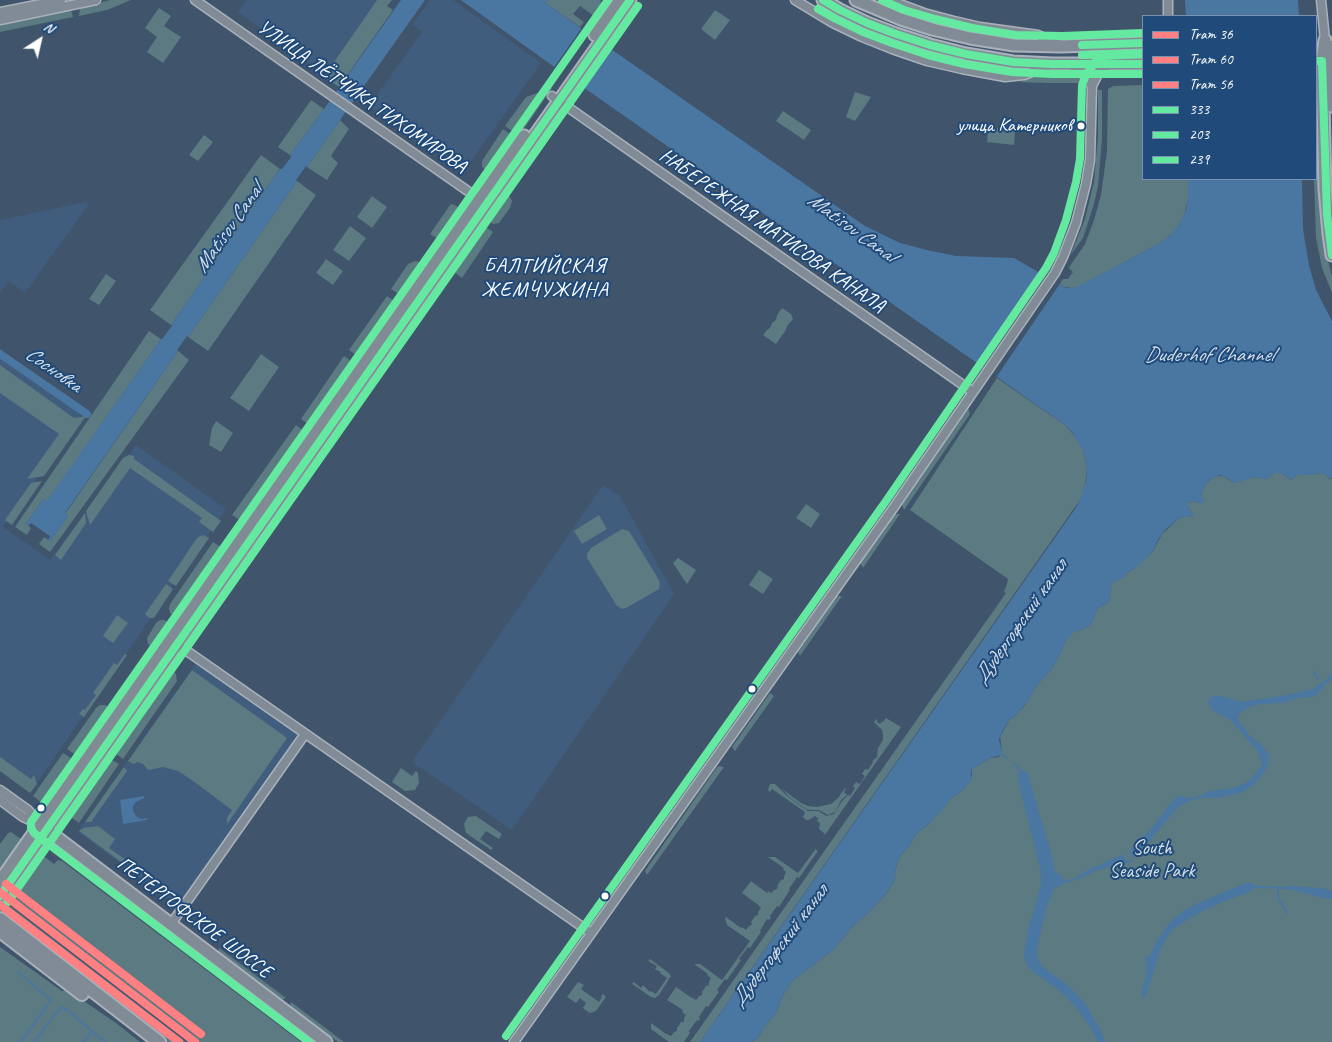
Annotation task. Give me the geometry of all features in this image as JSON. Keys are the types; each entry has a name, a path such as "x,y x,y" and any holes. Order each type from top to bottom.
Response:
{"main road":[{"path":"0,919 159,1042"},
{"path":"0,931 146,1042"}],"street":[{"path":"0,12 61,0"},
{"path":"0,20 96,0"},
{"name":"УЛИЦА ЛЁТЧИКА ТИХОМИРОВА","path":"195,0 483,202"},
{"path":"0,896 44,827 600,35 620,0"},
{"path":"600,35 630,0"},
{"path":"795,0 833,23 862,37 927,61 950,67 1005,77 1024,75 1052,64"},
{"path":"823,0 867,23 896,34 966,54 1014,62 1108,65 1142,64"},
{"path":"856,0 909,22 970,38 1014,44 1062,46 1142,43"},
{"path":"889,0 924,13 954,21 980,27 1038,35 1062,46"},
{"path":"1168,0 1168,15"},
{"path":"1321,0 1325,61 1327,215 1332,255"},
{"path":"1325,61 1332,104"},
{"path":"1069,64 1083,74 1092,86"},
{"path":"514,1042 894,507 1055,273 1080,211 1086,184 1090,160 1092,86 1098,74 1108,65"},
{"name":"НАБЕРЕЖНАЯ МАТИСОВА КАНАЛА","path":"555,98 973,392"},
{"path":"174,642 591,933"},
{"path":"171,924 305,734"},
{"name":"ПЕТЕРГОФСКОЕ ШОССЕ","path":"0,790 28,810 44,827 326,1042"},
{"name":"ПЕТЕРГОФСКОЕ ШОССЕ","path":"0,800 23,817 44,827"},
{"path":"0,881 44,827"}],"shaded area":[{"path":"247,0 377,0 325,75 238,12"},
{"path":"430,0 453,0 541,63 464,171 380,111 369,106 422,32 412,25"},
{"path":"86,202 89,204 25,293 9,281 0,293 0,220"},
{"path":"0,352 82,414 3,527 50,560 136,445 226,509 30,793 0,771"},
{"path":"603,485 620,496 674,594 512,830 412,762"},
{"path":"196,663 300,735 179,907 78,832"}],"green space":[{"path":"110,0 131,0 107,10 79,16 80,8"},
{"path":"377,0 392,0 387,6 393,10 339,87 324,77"},
{"path":"547,0 601,0 599,15 597,18 580,6 573,14 584,22 580,27 545,3"},
{"path":"159,8 171,16 164,26 181,37 163,63 147,52 157,37 145,28"},
{"path":"71,10 73,17 0,32 0,24"},
{"path":"715,10 730,20 715,40 701,29"},
{"path":"1038,76 1075,76 1084,83 1019,82"},
{"path":"1142,85 1142,180 1188,180 1188,200 1183,219 1175,231 1164,241 1078,287 1064,287 1059,284 1063,279 1068,279 1073,272 1069,268 1085,244 1101,195 1107,151 1108,89 1113,86"},
{"path":"552,88 519,136 505,126 526,97"},
{"path":"1098,90 1102,90 1102,139 1098,186 1083,238 1070,256 1085,219 1094,182 1098,136"},
{"path":"855,92 871,97 855,121 846,117"},
{"path":"311,100 324,109 290,155 278,147"},
{"path":"783,111 811,130 804,140 776,121"},
{"path":"340,120 349,129 331,156 338,163 327,180 307,167"},
{"path":"988,127 1015,130 1014,145 987,142"},
{"path":"503,129 517,139 492,176 482,167 482,161"},
{"path":"204,135 213,142 198,161 189,155"},
{"path":"261,155 280,169 171,325 150,310"},
{"path":"1317,170 1322,201 1325,250 1332,276 1332,293 1322,268 1316,238 1314,180 1317,180"},
{"path":"297,181 316,195 208,351 188,337"},
{"path":"506,194 512,201 510,208 499,223 493,224 488,221"},
{"path":"372,196 387,207 372,228 357,217"},
{"path":"452,204 457,206 458,210 438,239 430,234"},
{"path":"480,223 493,232 462,278 452,270 451,265"},
{"path":"350,226 366,238 349,261 333,250"},
{"path":"326,259 343,271 333,285 316,273"},
{"path":"415,261 422,263 424,267 420,277 405,298 391,289 408,264"},
{"path":"106,274 116,281 99,305 89,299"},
{"path":"387,296 400,305 362,359 349,350"},
{"path":"782,308 791,314 793,319 776,344 763,335 776,320"},
{"path":"149,331 161,339 47,502 43,499 26,524 31,528 27,535 15,527"},
{"path":"178,351 189,360 50,552 39,544 44,537 50,541 68,516 65,514"},
{"path":"261,354 279,367 249,411 230,398"},
{"path":"344,356 351,361 354,368 314,428 301,419"},
{"path":"0,365 74,418 86,416 44,476 27,479 59,434 0,393"},
{"path":"997,378 1065,425 1079,441 1087,470 1084,490 1080,500 700,1042 690,1042 1006,593 1004,592 1008,579 910,510"},
{"path":"968,408 970,414 904,510 902,505"},
{"path":"216,421 233,433 221,452 209,445 212,428"},
{"path":"296,425 310,435 246,524 232,515"},
{"path":"129,455 134,456 134,459 221,521 213,532 199,522 202,518 130,468 90,525 86,511 123,458"},
{"name":"South Seaside Park","path":"1274,473 1282,473 1291,480 1297,475 1319,473 1325,474 1330,479 1332,478 1332,1042 752,1042 758,1038 764,1027 776,1013 783,995 792,981 833,950 853,926 886,894 894,881 897,863 901,855 916,834 929,824 949,800 964,789 972,779 972,769 990,758 999,757 1002,751 1000,737 1009,720 1025,705 1036,686 1050,671 1069,635 1090,626 1098,608 1109,601 1113,581 1123,578 1153,551 1162,534 1179,518 1185,516 1193,517 1188,503 1192,501 1201,503 1204,500 1201,495 1203,489 1211,479 1223,476 1234,483 1254,477 1267,479"},
{"path":"42,481 12,525 5,520 31,483"},
{"path":"806,504 820,514 811,528 796,518"},
{"path":"877,509 879,514 776,661 770,661"},
{"path":"85,513 86,523 61,560 55,555"},
{"path":"895,514 900,514 863,568 860,563"},
{"path":"599,515 607,529 582,544 574,531"},
{"path":"622,529 629,531 660,584 659,589 622,609 617,606 587,558 587,554 591,548"},
{"path":"204,535 209,538 176,586 168,581 197,538"},
{"path":"213,542 227,551 179,620 170,613 170,604"},
{"path":"678,558 696,570 687,584 673,563"},
{"path":"759,570 773,579 763,594 749,585"},
{"path":"166,584 173,589 154,618 149,618 145,614"},
{"path":"837,596 842,596 800,656 798,652"},
{"path":"117,615 128,623 113,643 103,636"},
{"path":"160,620 172,624 154,650 148,644 147,638"},
{"path":"125,654 127,655 84,717 79,714 83,709 85,710 96,695 93,693 114,663 117,665"},
{"path":"167,666 176,674 177,681 123,759 112,751 111,747"},
{"path":"192,670 287,738 227,824 227,818 232,810 178,771 163,767 148,770 143,764 138,762 133,764 128,761"},
{"path":"755,682 759,685 591,924 584,925"},
{"path":"770,693 774,696 735,751 732,747"},
{"path":"100,705 113,709 105,726 81,757 79,757 67,749"},
{"path":"886,718 901,727 822,839 825,834 819,829 820,823 817,821 818,818 815,816 806,820 803,817 805,812 772,789 770,792 768,790 770,784 775,784 787,796 808,811 819,811 826,816 834,814 842,801 848,795 850,796 856,782 860,784 865,776 862,774 865,769 868,770 872,761 877,757 878,748 883,740 883,734 882,730 874,722 876,719 880,724"},
{"path":"63,753 75,761 76,764 50,803 47,801 42,803 33,796"},
{"path":"105,756 119,764 79,823 65,813"},
{"path":"0,757 31,779 34,775 37,784 30,793 0,771"},
{"path":"124,767 127,771 91,822 85,822"},
{"path":"717,767 724,767 647,875 645,871"},
{"path":"401,768 412,776 416,771 418,773 419,783 415,790 405,791 392,782"},
{"path":"845,788 844,792 847,795 841,800 835,812 828,815 819,810 806,809 788,796 782,789 801,803 817,807 831,804"},
{"path":"476,816 502,834 499,839 486,831 480,839 493,848 491,850 466,833 464,824 468,817"},
{"path":"98,826 115,839 109,848 126,860 124,864 79,831 84,828"},
{"path":"11,832 24,841 0,875 0,844 8,833"},
{"path":"815,849 818,851 799,878 797,877 779,907 777,906 770,916 771,918 767,919 761,932 750,948 748,947 739,959 741,960 727,980 725,979 717,990 719,992 708,1007 706,1006 699,1017 700,1019 697,1020 689,1031 690,1033 684,1042 669,1042 651,1029 651,1023 671,1036 677,1031 681,1022 684,1022 686,1015 682,1012 683,1010 667,1000 676,987 696,1000 702,995 706,986 709,985 711,978 694,964 700,964 722,980 750,941 727,925 725,918 746,930 752,924 751,922 758,915 761,908 742,893 751,881 767,893 777,889 781,880 784,879 786,872 784,868 768,857 775,857 798,873"},
{"path":"37,851 54,864 58,860 62,861 301,1042 199,1042 7,894"},
{"path":"94,876 115,889 316,1042 307,1042 95,880"},
{"path":"2,900 186,1042 166,1042 70,970 51,949 7,915 1,908"},
{"path":"0,947 62,991 69,991 140,1042 0,1042"},
{"path":"219,948 286,998 282,1000 218,952"},
{"path":"650,959 671,976 655,998 632,984 634,982 641,988 643,985 650,992 656,994 667,978 655,969 657,966 648,961"},
{"path":"578,982 584,985 581,989 599,1002 603,994 606,997 596,1011 590,1013 584,1009 586,1003 580,998 576,1003 567,997"},
{"path":"291,1002 344,1042 338,1042 290,1006"}],"water":[{"path":"401,0 425,0 177,350 65,513 68,516 50,542 48,540 50,536 31,523 28,526 26,524 43,499 47,501"},
{"name":"Duderhof Channel","path":"461,0 547,0 545,3 865,226 900,243 927,250 956,256 1014,258 1066,288 1081,285 1170,236 1179,225 1186,210 1188,180 1302,180 1303,229 1309,265 1316,290 1332,321 1332,478 1319,473 1297,475 1291,480 1285,475 1274,473 1267,479 1254,477 1234,483 1220,475 1211,479 1201,494 1204,503 1192,501 1188,503 1193,517 1185,516 1179,518 1165,530 1153,551 1138,566 1123,578 1112,583 1109,601 1098,608 1090,626 1074,632 1066,640 1050,671 1036,686 1027,702 1009,720 1002,732 999,740 1002,755 990,758 972,769 972,779 964,789 949,800 941,812 916,834 901,855 897,863 894,881 886,894 853,926 833,950 792,981 783,995 776,1013 764,1027 758,1038 752,1042 700,1042 1075,509 1086,480 1087,470 1083,450 1072,432 1065,425"},
{"path":"1185,0 1298,0 1299,15 1186,15"},
{"path":"1332,673 1332,680 1326,683 1317,695 1313,697 1302,697 1283,703 1259,704 1241,712 1238,720 1250,736 1268,753 1268,766 1260,778 1243,792 1219,798 1200,797 1210,791 1233,788 1246,783 1261,766 1257,750 1229,719 1215,712 1209,706 1209,699 1213,696 1221,696 1241,702 1282,696 1313,689"},
{"path":"1024,770 1027,772 1055,871 1064,879 1061,886 1054,888 1046,909 1037,955 1044,968 1070,987 1086,1005 1105,1042 1098,1042 1091,1028 1075,1006 1061,992 1028,967 1025,961 1028,930 1041,878 1018,781 1018,774"},
{"path":"144,796 144,798 136,802 133,810 137,817 141,819 147,818 147,820 123,824 120,800"},
{"path":"1180,796 1189,799 1178,807 1142,850 1133,857 1130,854 1132,848 1148,832 1170,804"},
{"path":"1123,855 1127,862 1097,870 1076,880 1077,877 1088,870"},
{"path":"1246,883 1252,883 1256,887 1251,891 1197,914 1173,929 1161,948 1146,995 1142,999 1141,994 1147,971 1145,957 1151,955 1156,942 1170,922 1183,911 1196,904"},
{"path":"1290,886 1321,888 1332,891 1332,899 1287,888"}],"pier":[{"path":"583,26 610,45 580,87 553,69"},
{"path":"1042,271 1061,282 995,379 976,366"}],"waterway":[{"name":"Сосновка","path":"0,354 87,414"},
{"path":"1314,672 1318,679"},
{"path":"1000,754 1007,758"},
{"path":"1014,764 1021,773"},
{"path":"1188,800 1201,797"},
{"path":"1127,862 1131,861 1133,856"},
{"path":"1061,883 1076,879"},
{"path":"1255,887 1288,888"},
{"path":"1278,888 1278,898 1287,913"},
{"path":"18,972 51,1000 21,1042"},
{"path":"34,1042 61,1007 66,1009 105,1042"},
{"path":"83,1042 91,1032"}],"tram line":[{"name":"56","path":"6,884 201,1034"},
{"name":"36","path":"0,892 195,1042"},
{"name":"60","path":"0,905 179,1042"}],"transit line":[{"name":"239","path":"309,1042 34,833 31,828 31,822 608,0"},
{"name":"333","path":"0,896 630,0"},
{"name":"333","path":"823,0 867,23 896,34 966,54 1013,62 1142,64"},
{"name":"239","path":"882,0 904,10 935,19 972,28 1015,35 1062,36 1142,33"},
{"name":"203","path":"8,902 638,6"},
{"name":"203","path":"818,9 863,32 892,43 964,64 1012,72 1142,74"},
{"name":"333","path":"1082,45 1142,43"},
{"name":"203","path":"1082,55 1142,53"},
{"name":"239","path":"506,1036 886,501 1046,268 1054,253 1066,220 1076,182 1080,159 1082,85 1086,75 1095,62 1104,56 1142,54"},
{"name":"333","path":"1317,61 1322,61 1327,215 1332,255"}],"place":[{"name":"улица Катерников","path":"1081,126"}],"district":[{"name":"БАЛТИЙСКАЯ ЖЕМЧУЖИНА","path":"545,278"}],"water label":[{"name":"Matisov Canal","path":"851,228"},
{"name":"Matisov Canal","path":"229,229"},
{"name":"Дудергофский канал","path":"1021,622"},
{"name":"Дудергофский канал","path":"780,946"}]}
